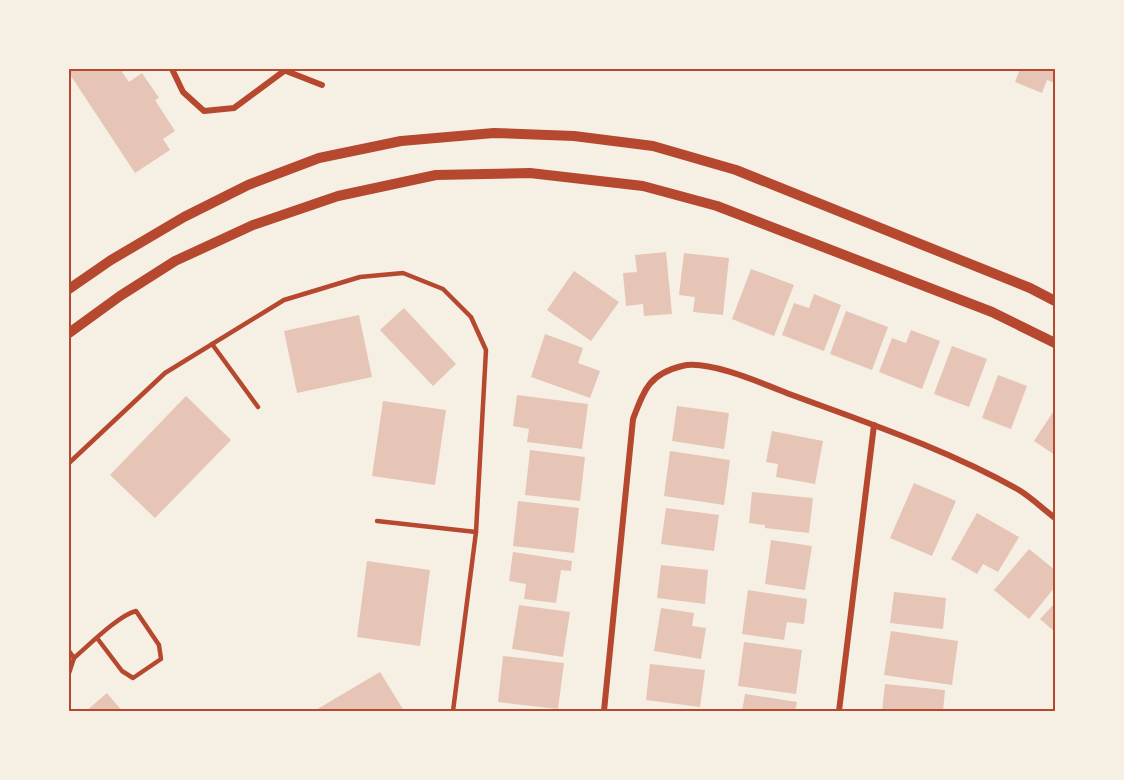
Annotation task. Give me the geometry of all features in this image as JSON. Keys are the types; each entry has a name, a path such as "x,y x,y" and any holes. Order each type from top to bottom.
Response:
{"street":[{"path":"172,69 183,92 204,111 234,108 282,70 322,86"},
{"path":"69,289 111,260 184,216 248,185 320,158 401,141 494,133 574,136 653,146 736,170 1030,288 1055,301"},
{"path":"69,333 175,261 253,225 338,196 436,175 530,173 643,186 717,206 992,312 1055,343"},
{"path":"604,711 633,419 645,388 661,374 684,365 721,369 874,425 961,461 1021,492 1055,518"},
{"path":"839,711 874,425"}],"lane":[{"path":"69,464 165,373 284,300 360,277 403,273 443,289 471,317 486,350 476,532 453,711"},
{"path":"212,344 258,407"},
{"path":"377,521 476,532"},
{"path":"69,673 74,658 97,638 129,612 136,611 159,645 161,659 133,678 122,671 97,638"},
{"path":"69,651 74,658"}],"building":[{"path":"69,69 126,69 122,72 129,82 142,73 159,98 155,100 175,131 163,139 170,150 135,173 69,73"},
{"path":"1020,69 1055,69 1055,83 1047,80 1042,93 1015,82"},
{"path":"666,252 672,314 644,316 643,304 626,306 623,273 637,272 635,255"},
{"path":"684,253 729,258 723,315 693,312 695,297 679,295"},
{"path":"751,269 794,285 774,336 732,319"},
{"path":"574,271 619,302 591,341 547,310"},
{"path":"814,294 841,305 824,351 782,335 794,303 809,308"},
{"path":"404,308 456,364 433,386 380,330"},
{"path":"846,311 888,327 872,370 830,354"},
{"path":"359,315 372,377 297,393 284,331"},
{"path":"911,330 940,341 922,389 879,372 892,338 906,343"},
{"path":"545,334 583,348 578,363 600,371 590,398 531,377"},
{"path":"952,346 987,359 969,407 934,394"},
{"path":"998,375 1027,386 1011,429 982,418"},
{"path":"517,395 588,404 582,449 527,442 529,429 513,426"},
{"path":"186,396 231,440 155,518 110,475"},
{"path":"383,401 446,410 435,485 372,476"},
{"path":"677,406 729,413 724,449 672,441"},
{"path":"1055,409 1055,455 1034,441"},
{"path":"772,431 823,441 815,484 776,477 778,464 766,462"},
{"path":"530,450 585,457 580,501 525,495"},
{"path":"670,451 730,460 724,505 664,496"},
{"path":"914,483 956,501 932,556 890,538"},
{"path":"752,492 813,498 809,533 765,528 765,525 749,523"},
{"path":"518,501 579,508 574,553 513,546"},
{"path":"666,508 719,515 714,551 661,544"},
{"path":"977,513 1019,537 998,572 983,564 977,574 951,559"},
{"path":"771,540 812,546 805,590 765,584"},
{"path":"1029,549 1055,570 1055,587 1029,619 994,590"},
{"path":"513,552 572,561 571,571 561,570 556,603 524,599 526,584 509,581"},
{"path":"367,561 430,570 420,646 357,637"},
{"path":"661,565 708,570 705,604 657,598"},
{"path":"748,590 807,599 804,624 787,622 784,640 742,634"},
{"path":"894,592 946,598 943,629 890,623"},
{"path":"1055,603 1055,632 1040,619"},
{"path":"519,605 570,612 563,657 512,649"},
{"path":"661,608 694,613 692,626 706,628 701,659 654,651"},
{"path":"891,631 958,641 952,685 884,675"},
{"path":"744,642 802,650 796,694 738,686"},
{"path":"503,656 564,663 558,709 498,702"},
{"path":"650,664 705,670 700,707 646,700"},
{"path":"380,672 404,711 314,711"},
{"path":"885,684 945,690 943,711 882,711"},
{"path":"107,693 122,711 86,711"},
{"path":"745,694 797,702 795,711 742,711"}]}
